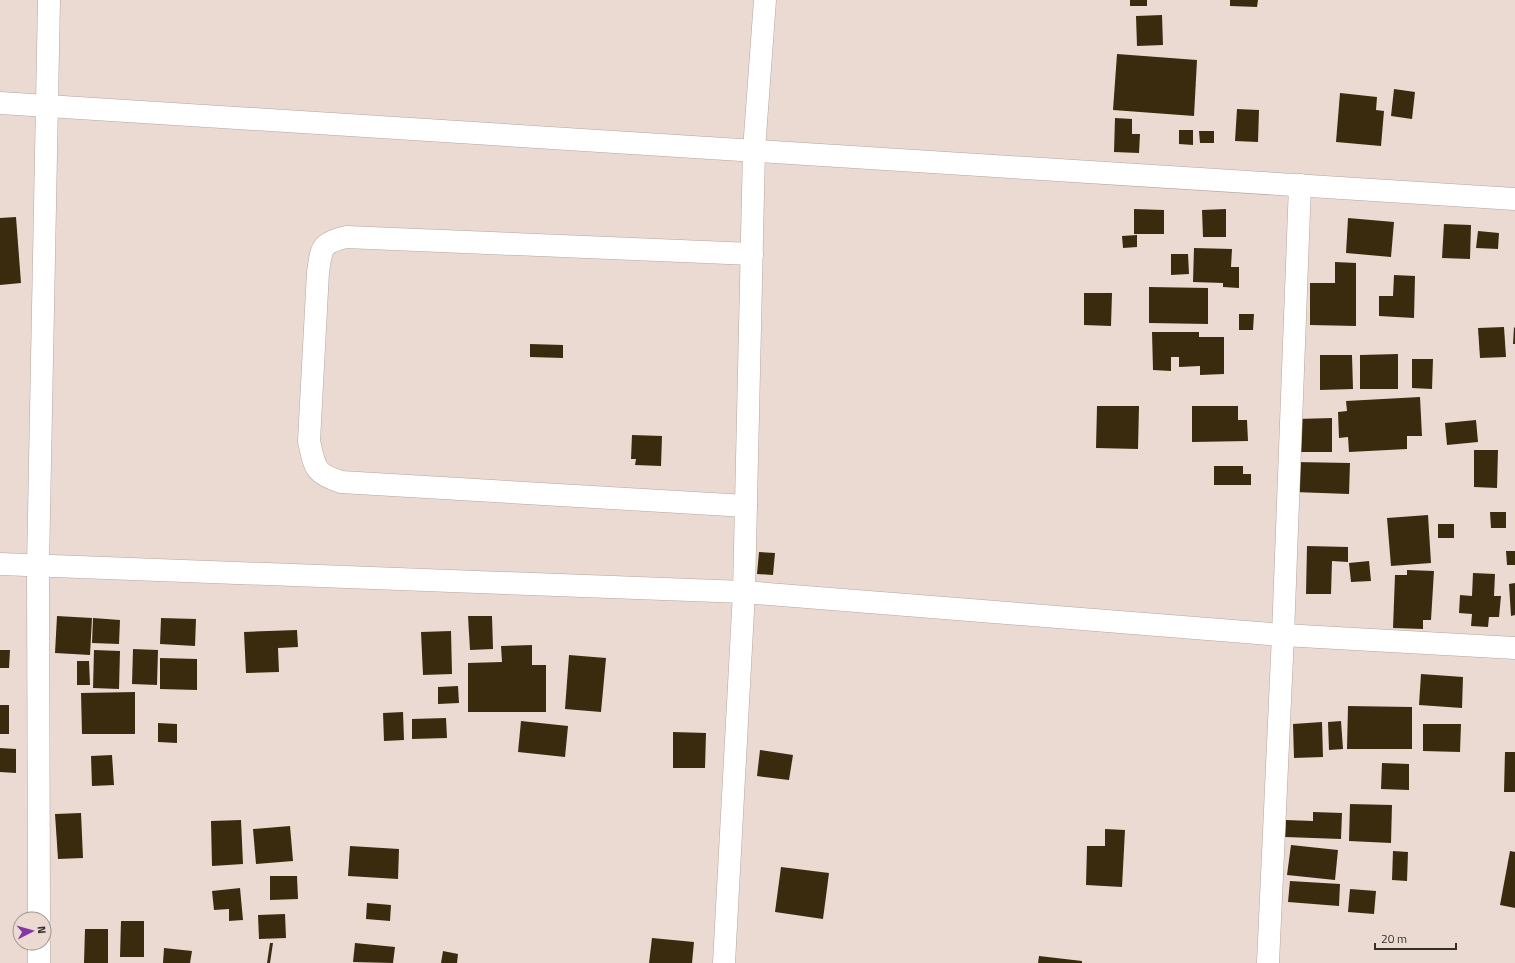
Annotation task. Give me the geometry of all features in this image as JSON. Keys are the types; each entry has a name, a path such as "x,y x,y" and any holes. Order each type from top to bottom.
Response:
{"street":[{"path":"39,911 38,566 49,0"},
{"path":"724,963 744,592 754,150 765,0"},
{"path":"0,103 1515,199"},
{"path":"1268,963 1283,635 1300,185"},
{"path":"746,506 341,482 325,476 314,465 309,441 318,272 322,249 330,241 346,237 752,254"},
{"path":"0,564 744,592 1283,635 1515,648"},
{"path":"39,951 39,963"}],"building":[{"path":"1130,0 1147,0 1147,6 1130,6"},
{"path":"1230,0 1258,0 1257,7 1230,6"},
{"path":"1162,15 1163,45 1137,46 1136,16"},
{"path":"1117,54 1197,60 1194,116 1113,110"},
{"path":"1394,89 1415,92 1412,119 1391,116"},
{"path":"1340,93 1377,97 1376,110 1384,111 1381,146 1336,142"},
{"path":"1237,109 1259,110 1258,142 1235,141"},
{"path":"1115,118 1132,119 1132,134 1140,134 1139,153 1114,152"},
{"path":"1179,130 1193,130 1193,145 1179,144"},
{"path":"1199,131 1214,131 1214,143 1200,143"},
{"path":"1134,209 1164,210 1164,234 1134,234"},
{"path":"1226,209 1226,237 1203,237 1202,210"},
{"path":"16,217 21,283 0,285 0,218"},
{"path":"1348,218 1394,222 1391,257 1346,253"},
{"path":"1444,224 1471,225 1470,259 1442,258"},
{"path":"1478,231 1499,233 1498,249 1476,248"},
{"path":"1137,235 1137,247 1123,248 1122,236"},
{"path":"1194,248 1232,249 1231,267 1239,267 1239,288 1223,287 1223,283 1193,282"},
{"path":"1171,254 1188,254 1189,274 1171,275"},
{"path":"1335,262 1356,263 1356,326 1310,325 1310,283 1335,283"},
{"path":"1394,275 1415,276 1414,318 1379,316 1379,296 1393,296"},
{"path":"1149,287 1208,288 1208,324 1149,323"},
{"path":"1084,293 1112,293 1111,326 1084,325"},
{"path":"1239,314 1254,314 1253,330 1239,330"},
{"path":"1504,327 1506,357 1480,358 1478,328"},
{"path":"1514,327 1515,344 1513,344"},
{"path":"1152,332 1199,332 1199,337 1224,337 1224,374 1200,375 1200,366 1179,367 1179,357 1171,357 1171,371 1153,370"},
{"path":"530,344 563,345 563,358 530,357"},
{"path":"1398,354 1398,389 1360,389 1360,355"},
{"path":"1320,355 1352,355 1353,389 1320,390"},
{"path":"1412,359 1433,359 1432,389 1412,388"},
{"path":"1420,397 1422,436 1407,436 1407,449 1349,452 1348,437 1339,438 1338,412 1347,411 1346,401"},
{"path":"1097,406 1139,406 1138,449 1096,448"},
{"path":"1192,406 1238,406 1238,420 1247,420 1248,441 1192,442"},
{"path":"1332,418 1332,452 1296,452 1297,419"},
{"path":"1476,420 1478,442 1447,445 1445,423"},
{"path":"632,435 662,436 661,466 635,465 636,459 631,459"},
{"path":"1474,450 1498,450 1497,488 1474,487"},
{"path":"1295,462 1350,463 1349,494 1294,492"},
{"path":"1214,466 1243,466 1243,474 1251,474 1251,485 1214,485"},
{"path":"1490,512 1506,512 1506,528 1491,528"},
{"path":"1428,515 1431,563 1391,566 1387,518"},
{"path":"1438,524 1454,524 1454,538 1438,538"},
{"path":"1307,546 1348,547 1348,562 1332,561 1331,594 1306,594"},
{"path":"1506,551 1515,551 1515,565 1507,565"},
{"path":"759,552 775,553 773,575 757,574"},
{"path":"1369,561 1371,581 1351,582 1349,563"},
{"path":"1407,570 1434,571 1431,620 1423,620 1423,629 1393,628 1395,575 1407,575"},
{"path":"1473,573 1495,574 1494,596 1501,596 1499,617 1489,617 1488,627 1471,626 1472,614 1459,613 1460,595 1472,596"},
{"path":"1515,583 1515,615 1511,616 1509,584"},
{"path":"57,616 92,618 90,655 55,653"},
{"path":"468,616 492,616 493,649 470,650"},
{"path":"93,618 120,620 119,644 92,643"},
{"path":"161,618 196,619 195,646 160,644"},
{"path":"297,630 298,647 278,648 279,672 246,673 244,632"},
{"path":"451,631 452,674 423,675 421,632"},
{"path":"532,645 532,665 546,665 546,712 468,712 468,663 502,662 501,646"},
{"path":"133,649 158,650 157,685 132,684"},
{"path":"0,650 10,650 9,668 0,668"},
{"path":"94,650 120,651 119,689 93,688"},
{"path":"569,655 606,658 601,712 565,709"},
{"path":"160,658 197,659 197,690 160,689"},
{"path":"77,661 89,661 90,685 77,685"},
{"path":"1421,674 1463,677 1462,708 1419,705"},
{"path":"458,686 459,703 438,704 438,687"},
{"path":"135,692 135,734 82,734 81,693"},
{"path":"0,705 9,705 9,734 0,734"},
{"path":"1348,706 1412,707 1412,749 1347,749"},
{"path":"403,712 404,740 384,741 383,713"},
{"path":"446,718 447,738 412,739 412,719"},
{"path":"521,721 568,726 565,757 518,752"},
{"path":"1341,721 1343,749 1329,750 1328,722"},
{"path":"1322,722 1323,757 1294,758 1293,724"},
{"path":"158,723 177,724 177,743 158,742"},
{"path":"1423,724 1461,724 1460,752 1423,751"},
{"path":"673,732 706,733 705,768 673,768"},
{"path":"0,748 16,749 16,773 0,772"},
{"path":"760,750 793,755 789,780 757,776"},
{"path":"1505,752 1515,752 1515,792 1504,792"},
{"path":"112,755 114,785 92,786 91,756"},
{"path":"1382,763 1409,764 1409,790 1381,789"},
{"path":"1350,804 1392,805 1391,843 1349,841"},
{"path":"1313,812 1342,813 1341,839 1285,837 1286,820 1313,821"},
{"path":"81,813 83,858 58,859 55,814"},
{"path":"241,820 243,864 212,866 211,821"},
{"path":"290,826 293,861 256,864 253,829"},
{"path":"1105,829 1125,830 1122,887 1086,885 1087,846 1105,846"},
{"path":"1291,845 1338,850 1335,880 1287,875"},
{"path":"350,846 399,849 398,879 348,876"},
{"path":"1393,851 1408,852 1407,881 1392,880"},
{"path":"1510,851 1515,852 1515,908 1500,905"},
{"path":"781,867 829,873 823,919 775,912"},
{"path":"270,876 297,876 298,899 270,900"},
{"path":"1290,881 1340,884 1339,906 1288,902"},
{"path":"240,888 243,920 229,921 229,909 214,910 212,891"},
{"path":"1350,889 1376,891 1374,914 1348,912"},
{"path":"367,903 391,905 390,921 366,919"},
{"path":"285,914 286,938 259,939 258,915"},
{"path":"121,921 144,921 144,957 120,957"},
{"path":"85,929 108,929 108,963 84,963"},
{"path":"652,938 694,942 692,963 649,963"},
{"path":"270,943 273,943 270,963 267,963"},
{"path":"355,943 395,947 393,963 353,962"},
{"path":"164,948 192,951 190,963 163,963"},
{"path":"443,951 458,954 457,963 441,963"},
{"path":"1039,956 1082,961 1082,963 1038,963"}]}
